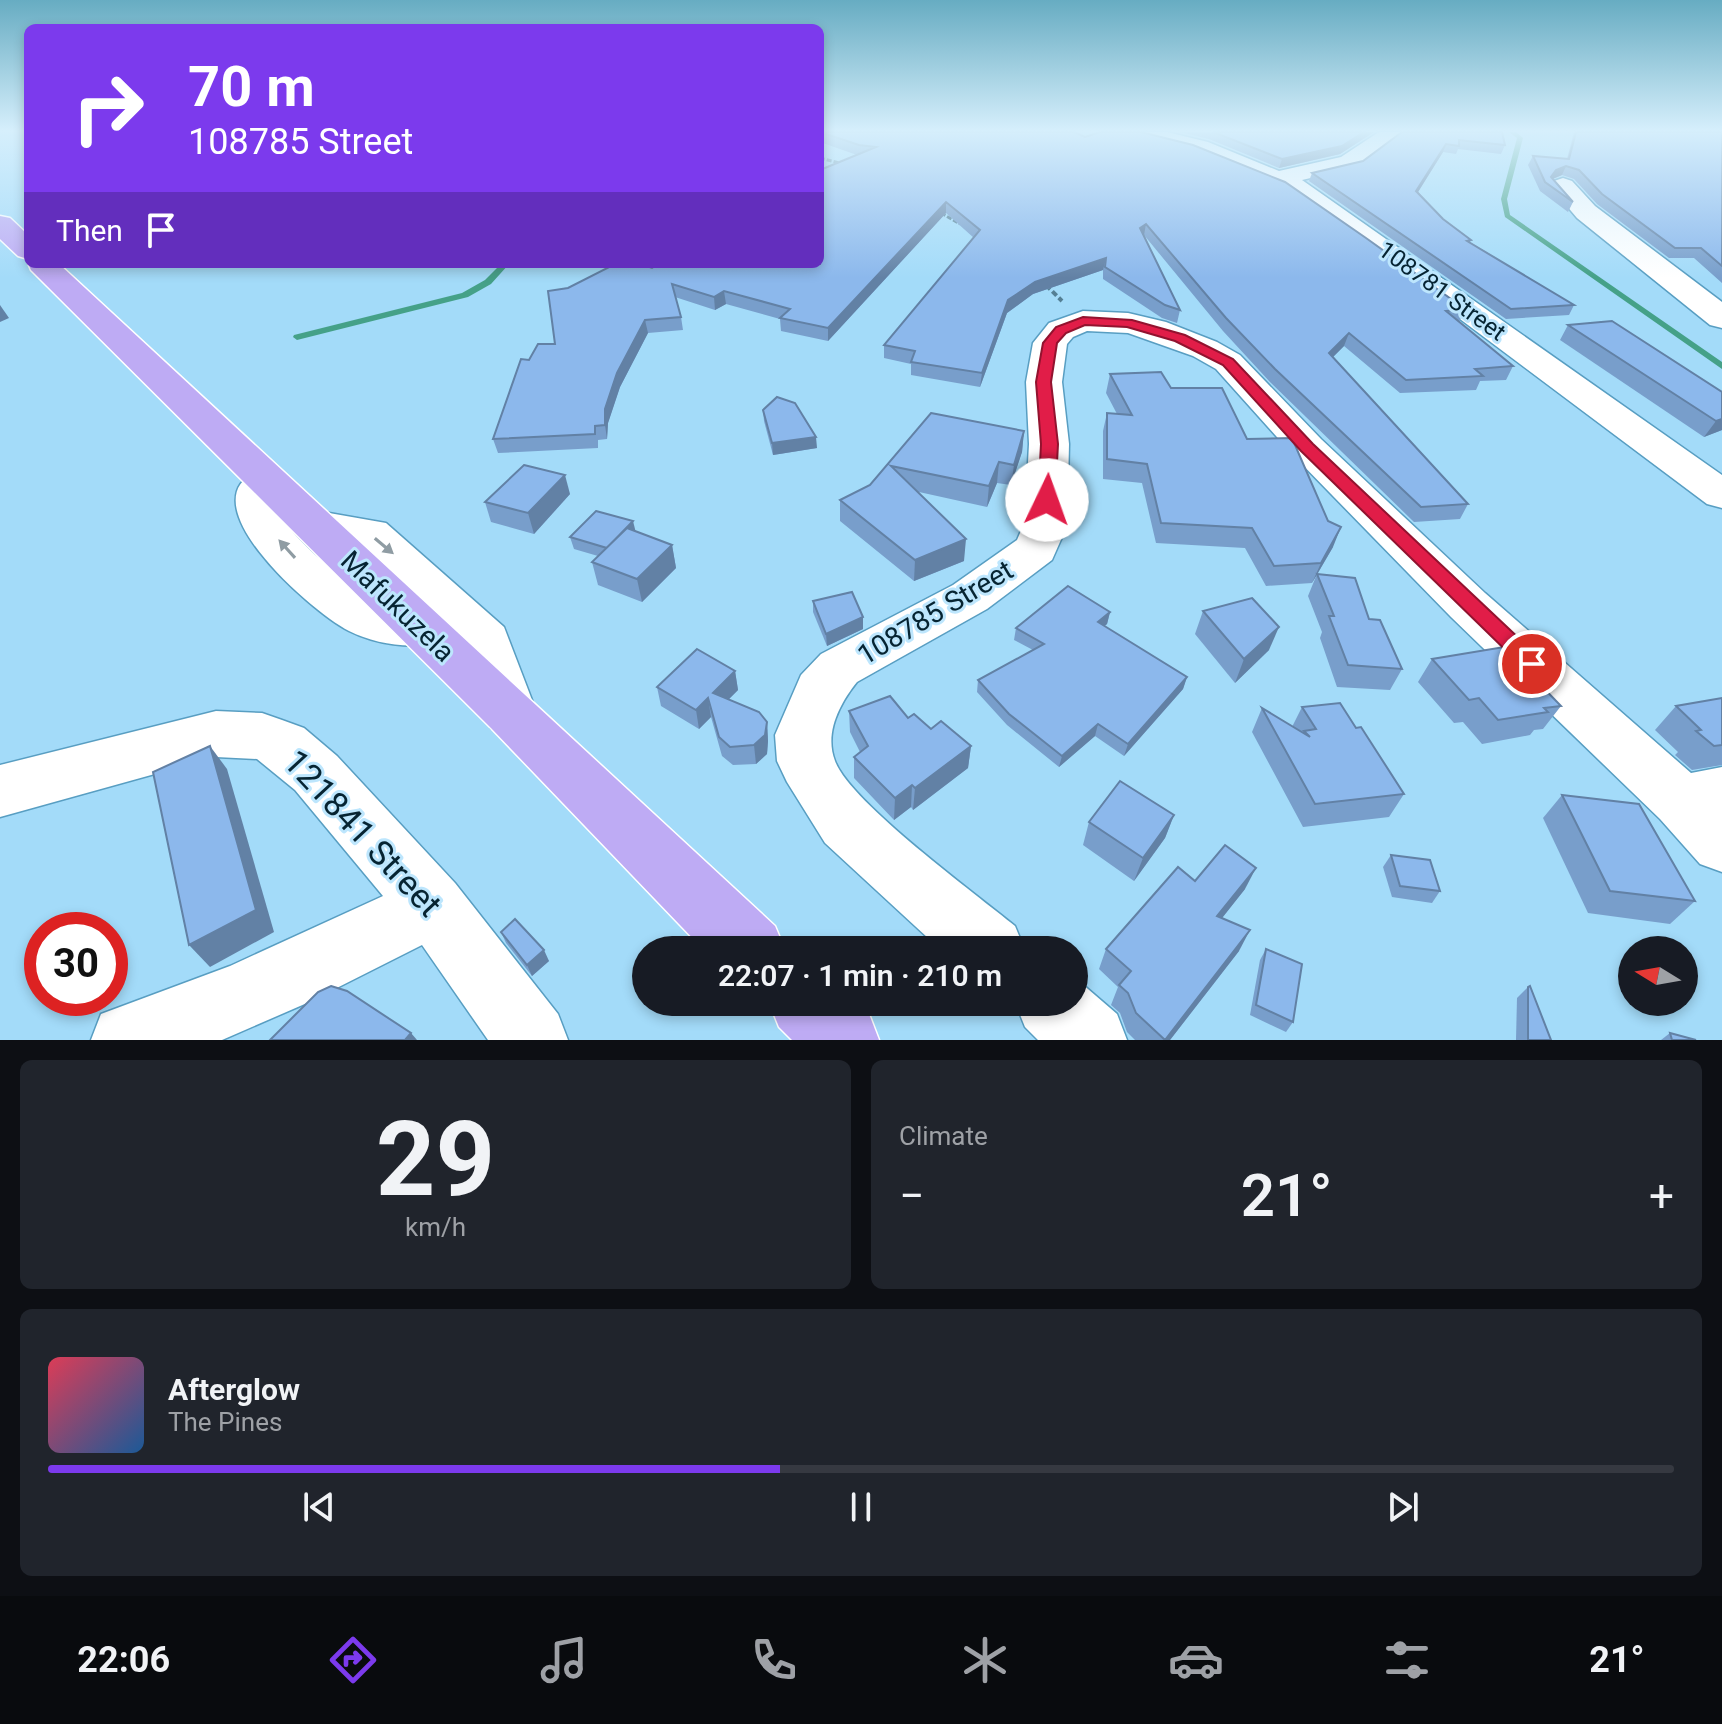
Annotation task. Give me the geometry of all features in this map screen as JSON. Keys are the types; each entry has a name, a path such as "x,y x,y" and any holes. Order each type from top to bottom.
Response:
{"main road":[{"name":"Mafukuzela","path":"0,224 24,245"},
{"name":"Mafukuzela","path":"50,268 737,936"},
{"path":"818,1016 843,1040"}],"street":[{"name":"108781 Street","path":"1283,181 1386,250 1722,495"},
{"path":"1563,186 1586,212 1722,318"},
{"path":"1083,321 1128,323 1154,329 1205,349 1228,362 1307,447 1458,594 1702,797 1722,844"},
{"name":"108785 Street","path":"975,936 847,824 816,782 806,761 803,735 820,690 839,668 970,597 1036,549 1045,526 1047,500 1049,444 1044,382 1050,343 1061,330 1083,321"},
{"path":"268,481 257,491 255,504 260,520 298,562 349,609 370,620 421,629"},
{"path":"312,524 370,533 426,582 486,640 510,713"},
{"name":"121841 Street","path":"0,791 216,734 262,736 284,745 316,773 432,905 532,1040"},
{"path":"127,1040 189,1019 309,968 432,905"},
{"path":"1065,1016 1091,1040"}],"path":[{"path":"939,211 963,225"},
{"path":"1039,275 1083,321"}],"building":[{"path":"824,181 1281,181 1465,309 1446,311 1513,366 1475,369 1483,376 1406,380 1349,333 1329,353 1468,504 1421,507 1275,369 1226,318 1146,224 1140,228 1180,310 1165,305 1105,267 1106,258 1035,282 1008,300 982,373 911,362 915,351 884,345 980,230 946,202 828,328 780,318 790,309 724,291 714,297 672,284 681,317 645,320 617,373 605,409 605,425 595,426 595,434 493,439 521,359 529,360 538,344 555,344 548,291 568,288 607,268 824,268"},
{"path":"1323,181 1423,181 1416,191 1443,219 1471,240 1467,241 1574,305 1511,309"},
{"path":"1554,181 1573,202 1545,182"},
{"path":"1589,181 1722,181 1722,266 1701,248 1675,248 1602,194"},
{"path":"1612,321 1722,392 1722,419 1716,421 1568,325"},
{"path":"1161,372 1171,388 1222,388 1247,439 1292,438 1328,521 1341,527 1321,563 1274,566 1252,528 1161,523 1147,464 1107,459 1107,413 1132,415 1110,374"},
{"path":"777,397 795,403 816,437 772,443 763,410"},
{"path":"931,413 1024,431 1014,465 999,462 989,486 891,466 966,539 915,560 840,500 870,485"},
{"path":"524,465 565,475 528,513 485,502"},
{"path":"596,511 633,521 607,548 570,537"},
{"path":"627,528 672,545 637,579 592,562"},
{"path":"1317,574 1355,578 1369,619 1380,620 1402,669 1348,665 1329,616 1334,616"},
{"path":"1068,586 1110,612 1098,622 1187,677 1128,744 1098,724 1062,756 1009,714 978,680 1044,644 1016,628"},
{"path":"852,592 863,617 826,634 813,601"},
{"path":"1252,598 1279,627 1244,659 1203,611"},
{"path":"1504,647 1561,706 1544,708 1548,712 1498,720 1479,698 1469,700 1432,659"},
{"path":"697,649 735,671 713,693 759,712 767,722 765,735 754,745 730,747 719,737 708,698 696,710 657,687"},
{"path":"890,696 908,718 914,714 931,729 941,721 971,746 915,788 912,785 895,798 854,757 868,746 849,711"},
{"path":"1722,698 1722,745 1714,746 1696,731 1701,730 1676,706"},
{"path":"1340,703 1356,728 1361,727 1404,794 1315,804 1262,708 1310,737 1304,731 1316,729 1302,707"},
{"path":"210,746 256,910 189,945 153,772"},
{"path":"1120,781 1174,815 1143,858 1089,822"},
{"path":"1562,795 1639,804 1695,901 1610,891"},
{"path":"1225,845 1256,868 1217,916 1250,930 1165,1040 1136,1013 1128,993 1119,985 1131,971 1106,949 1178,867 1195,881"},
{"path":"1391,855 1430,860 1440,891 1400,886"},
{"path":"515,919 544,950 527,965 501,932"},
{"path":"1266,949 1302,964 1293,1022 1256,1005"},
{"path":"331,986 347,991 411,1033 405,1040 270,1040 318,992"},
{"path":"1530,986 1551,1040 1528,1040"},
{"path":"1670,1033 1696,1040 1672,1040"}],"waterway":[{"path":"1509,181 1504,199 1507,216 1722,366"},
{"path":"297,337 465,295 488,282 501,268"}],"route":[{"path":"1047,500 1049,444 1044,382 1050,343 1061,330 1083,321 1128,323 1154,329 1205,349 1228,362 1307,447 1532,664"}]}
